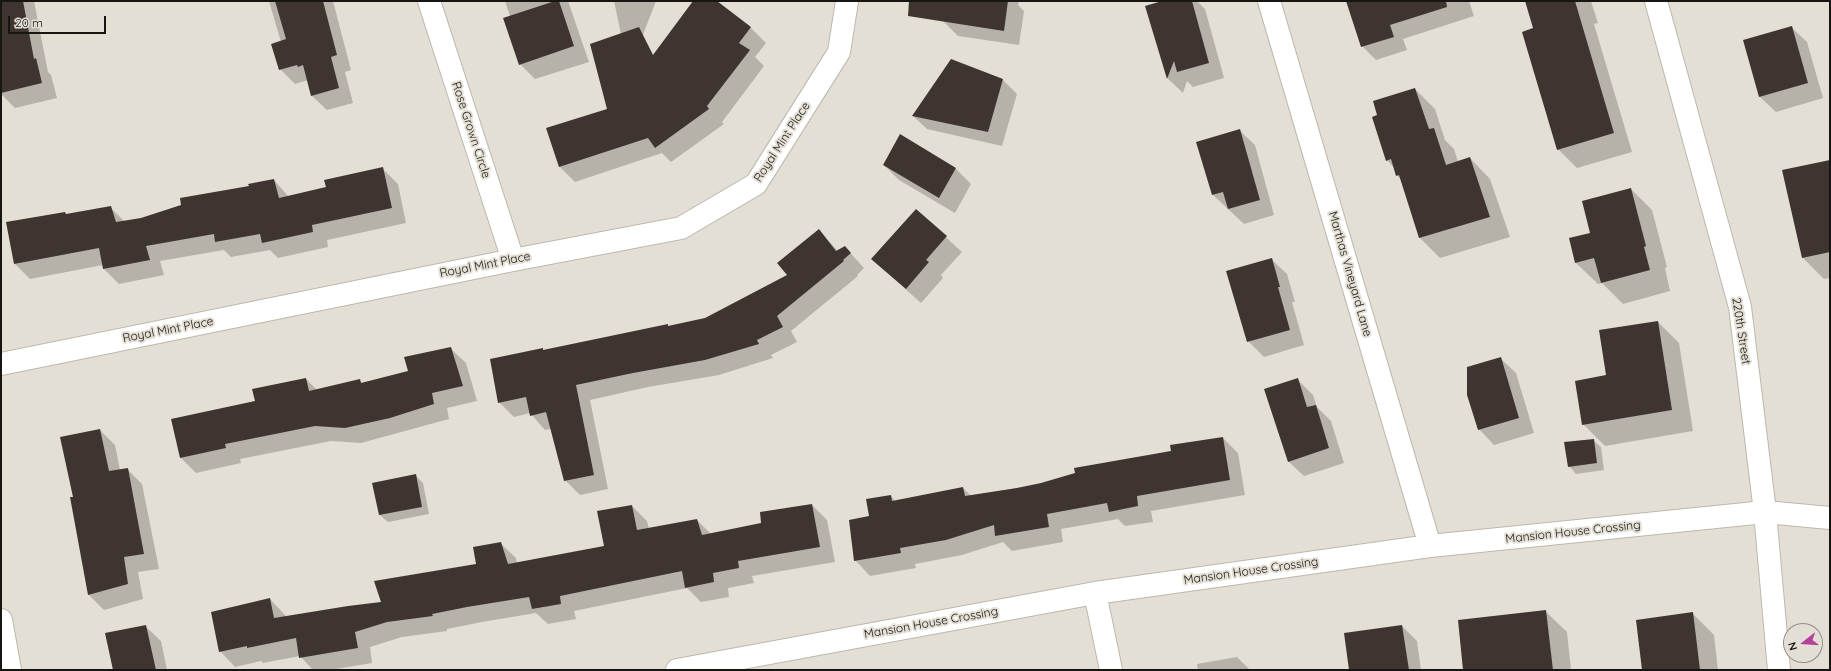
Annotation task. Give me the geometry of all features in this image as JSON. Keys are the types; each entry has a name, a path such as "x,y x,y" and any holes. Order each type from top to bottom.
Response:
{"street":[{"name":"Rose Grown Circle","path":"429,1 512,260"},
{"name":"Royal Mint Place","path":"1,364 512,260 680,228 756,184 839,52 847,1"},
{"name":"Marthas Vineyard Lane","path":"1269,1 1430,546"},
{"name":"220th Street","path":"1656,1 1740,307 1765,512 1779,670"},
{"name":"Mansion House Crossing","path":"677,670 1095,593 1430,546 1765,512 1830,518"},
{"path":"1095,593 1111,670"},
{"path":"1,620 10,670"}],"building":[{"path":"1,1 23,1 34,59 36,58 42,83 1,93"},
{"path":"275,1 323,1 337,55 331,57 339,88 311,96 303,65 298,67 297,65 279,70 271,44 286,39"},
{"path":"559,1 574,46 519,65 503,18"},
{"path":"693,1 717,1 751,27 739,43 750,50 707,106 709,109 655,148 648,138 559,167 546,128 607,109 590,44 639,27 653,55"},
{"path":"909,1 1008,1 1004,31 908,16"},
{"path":"1162,1 1192,1 1209,63 1177,72 1174,61 1167,79 1145,6"},
{"path":"1346,1 1446,1 1447,7 1390,25 1394,37 1361,47"},
{"path":"1525,1 1575,1 1614,133 1557,150 1522,32 1533,28"},
{"path":"1792,26 1808,83 1759,97 1743,40"},
{"path":"951,59 1003,79 988,132 912,116"},
{"path":"1415,88 1429,129 1434,128 1446,165 1470,157 1490,217 1419,238 1399,175 1396,176 1391,159 1386,161 1372,117 1377,115 1373,101"},
{"path":"1240,129 1260,200 1228,209 1223,192 1212,195 1196,142"},
{"path":"900,134 956,168 939,198 883,165"},
{"path":"1830,160 1830,252 1802,258 1782,170"},
{"path":"383,167 392,208 312,225 313,232 262,243 260,234 215,242 214,234 146,246 150,260 103,269 99,248 14,264 6,222 111,206 116,222 141,218 181,205 180,198 249,186 248,184 274,179 279,198 326,187 324,180"},
{"path":"1631,188 1646,246 1644,247 1650,270 1601,283 1594,258 1575,263 1569,238 1590,233 1582,201"},
{"path":"916,209 947,236 926,260 929,262 906,289 871,259"},
{"path":"819,229 836,251 845,246 851,253 843,260 844,261 777,316 783,327 757,340 759,344 705,360 576,385 594,475 564,481 546,412 530,416 526,397 498,403 490,359 705,318 787,275 777,263"},
{"path":"1272,258 1280,287 1278,287 1290,330 1247,342 1226,271"},
{"path":"1658,321 1672,410 1582,425 1575,381 1606,375 1599,330"},
{"path":"451,347 463,386 432,393 434,404 390,418 345,428 315,426 225,444 226,448 180,458 171,419 255,401 252,389 306,378 309,391 360,379 361,383 408,371 404,357"},
{"path":"1501,357 1519,418 1478,430 1467,395 1467,367"},
{"path":"1298,378 1307,407 1316,405 1329,448 1288,462 1264,389"},
{"path":"100,429 109,471 128,468 144,554 124,557 128,584 88,595 70,497 73,497 60,437"},
{"path":"1223,437 1230,480 1137,496 1138,506 1109,512 1107,503 1047,514 1049,527 995,536 994,525 946,540 900,548 901,553 854,561 849,520 869,516 866,499 891,495 892,501 963,487 965,496 1017,488 1075,473 1074,468 1171,451 1170,445"},
{"path":"1594,439 1597,463 1568,467 1564,442"},
{"path":"416,474 422,507 379,515 372,483"},
{"path":"812,504 820,547 738,561 739,568 713,573 714,582 685,588 682,571 560,596 561,604 532,609 529,597 467,607 432,614 433,616 387,622 355,632 358,648 299,658 296,638 219,652 211,612 270,598 274,618 381,602 374,581 476,564 473,547 501,542 508,564 604,546 597,511 632,505 637,530 697,519 702,535 761,523 760,512"},
{"path":"1546,610 1553,670 1463,670 1458,620"},
{"path":"1693,612 1700,670 1642,670 1636,620"},
{"path":"146,625 156,670 113,670 105,633"},
{"path":"1402,625 1409,670 1349,670 1344,633"}]}
